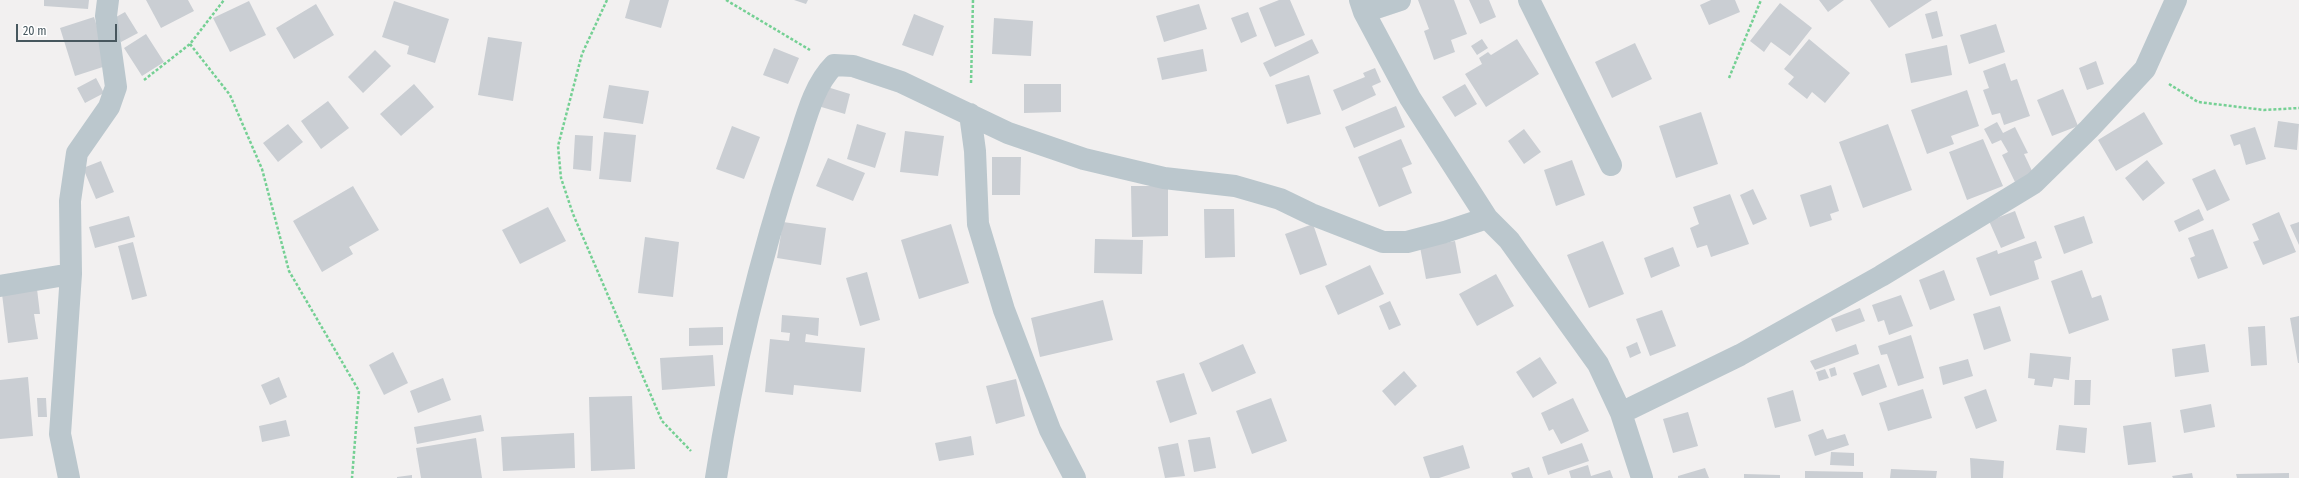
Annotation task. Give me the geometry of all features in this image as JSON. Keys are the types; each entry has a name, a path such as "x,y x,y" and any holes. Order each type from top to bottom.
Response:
{"street":[{"path":"69,478 60,434 70,274 70,201 77,153 109,107 116,87 106,16 108,0"},
{"path":"1400,0 1362,6 1410,98 1487,218 1509,240 1598,364 1622,413 1642,478"},
{"path":"1529,0 1611,165"},
{"path":"1622,413 1740,355 1881,276 2034,183 2089,129 2145,69 2176,0"},
{"path":"716,478 750,305 790,167 811,106 826,74 834,64 853,66 901,82 1008,133 1084,159 1164,178 1236,186 1272,197 1384,242 1407,242 1445,232 1487,218"},
{"path":"970,114 975,151 978,224 1004,310 1050,430 1075,478"},
{"path":"0,286 70,274"}],"path":[{"path":"109,107 190,44 224,0"},
{"path":"607,0 582,54 558,146 561,178 573,214 662,421 716,478"},
{"path":"726,0 834,64"},
{"path":"970,114 973,0"},
{"path":"1729,78 1761,0"},
{"path":"190,44 230,96 262,169 289,271 359,391 352,478"},
{"path":"2145,69 2198,102 2264,110 2299,108"}],"building":[{"path":"44,0 89,0 88,9 44,6"},
{"path":"146,0 188,0 194,11 161,28"},
{"path":"630,0 669,0 661,28 625,18"},
{"path":"794,0 808,0 806,4"},
{"path":"1279,0 1290,0 1305,35 1275,47 1259,8"},
{"path":"1418,0 1454,0 1467,34 1451,40 1455,52 1434,60 1424,31 1429,29"},
{"path":"1469,0 1489,0 1496,17 1480,24"},
{"path":"1711,0 1735,0 1740,12 1709,25 1700,5"},
{"path":"1819,0 1844,0 1828,12"},
{"path":"1870,0 1932,0 1889,28"},
{"path":"249,1 266,35 230,52 213,18"},
{"path":"394,1 449,19 435,63 407,54 409,46 382,37"},
{"path":"1780,3 1812,28 1790,56 1771,42 1764,52 1750,41"},
{"path":"316,4 334,35 294,59 276,28"},
{"path":"1199,4 1207,29 1164,42 1156,16"},
{"path":"1937,11 1943,36 1932,39 1925,14"},
{"path":"125,12 138,33 121,42 109,21"},
{"path":"1248,12 1257,36 1241,43 1231,18"},
{"path":"914,14 944,26 933,56 902,45"},
{"path":"94,17 109,65 75,76 60,28"},
{"path":"994,18 1033,21 1031,56 992,54"},
{"path":"1996,24 2005,52 1969,64 1960,35"},
{"path":"146,34 164,62 142,76 124,48"},
{"path":"488,37 522,42 513,101 478,95"},
{"path":"1312,39 1319,53 1270,77 1263,63"},
{"path":"1482,39 1488,48 1477,55 1471,46"},
{"path":"1517,39 1539,74 1486,107 1465,74 1482,64 1479,58 1488,52 1491,55"},
{"path":"1809,39 1850,73 1825,103 1812,92 1807,99 1788,84 1794,77 1784,69"},
{"path":"1635,43 1652,79 1612,98 1595,62"},
{"path":"1947,45 1952,75 1911,83 1905,54"},
{"path":"774,48 799,58 788,84 763,75"},
{"path":"1203,49 1207,71 1162,80 1157,58"},
{"path":"375,50 391,66 363,93 348,77"},
{"path":"2096,61 2104,84 2087,90 2079,68"},
{"path":"2005,63 2011,81 2017,79 2030,116 2004,125 2000,113 1992,115 1983,90 1989,88 1983,71"},
{"path":"1375,68 1381,82 1372,86 1376,95 1342,111 1333,90 1365,77 1363,73"},
{"path":"1309,75 1321,114 1287,124 1275,85"},
{"path":"96,78 104,93 85,103 77,88"},
{"path":"414,84 434,107 401,136 380,114"},
{"path":"1024,84 1061,84 1061,112 1024,113"},
{"path":"1465,84 1477,104 1455,117 1442,97"},
{"path":"609,85 649,91 643,124 603,118"},
{"path":"824,86 850,94 845,114 818,106"},
{"path":"2063,89 2078,126 2052,136 2037,100"},
{"path":"1967,90 1979,126 1951,136 1954,144 1927,154 1911,110"},
{"path":"328,101 349,128 321,149 301,121"},
{"path":"1396,106 1405,127 1354,148 1345,127"},
{"path":"1701,112 1718,164 1676,178 1659,126"},
{"path":"2144,112 2163,144 2116,171 2098,140"},
{"path":"2278,121 2299,124 2297,150 2274,147"},
{"path":"1997,122 2003,133 2015,127 2028,153 2024,154 2033,173 2015,182 2002,155 2008,152 2001,140 1992,144 1984,129"},
{"path":"288,124 303,142 278,162 263,143"},
{"path":"857,124 886,133 875,168 847,159"},
{"path":"1888,124 1912,190 1863,208 1839,142"},
{"path":"732,126 760,137 744,179 716,169"},
{"path":"2255,127 2266,159 2246,165 2240,144 2234,146 2230,135"},
{"path":"1524,129 1541,152 1524,164 1508,141"},
{"path":"905,131 944,136 938,176 900,172"},
{"path":"604,132 636,135 631,182 599,179"},
{"path":"575,135 593,136 591,171 573,169"},
{"path":"1401,139 1412,164 1402,168 1412,193 1379,207 1358,157"},
{"path":"1983,139 2003,186 1967,200 1949,152"},
{"path":"992,157 1021,157 1020,195 992,195"},
{"path":"828,158 865,173 853,201 816,186"},
{"path":"1572,160 1585,195 1556,206 1544,170"},
{"path":"2147,160 2165,183 2143,201 2125,178"},
{"path":"101,161 114,192 96,199 83,168"},
{"path":"2215,169 2230,200 2207,211 2192,179"},
{"path":"1831,185 1839,211 1830,214 1832,220 1810,227 1800,195"},
{"path":"353,186 379,230 349,247 353,254 322,272 293,221"},
{"path":"1131,186 1168,186 1168,236 1132,237"},
{"path":"1753,189 1767,219 1753,225 1740,195"},
{"path":"1730,194 1749,244 1711,257 1707,245 1697,248 1690,228 1699,224 1693,207"},
{"path":"548,207 566,241 520,264 502,230"},
{"path":"1204,209 1234,209 1235,257 1205,258"},
{"path":"2199,209 2204,220 2179,232 2174,221"},
{"path":"2015,211 2025,238 2001,248 1989,221"},
{"path":"2279,212 2296,252 2263,265 2253,242 2259,240 2252,224"},
{"path":"129,216 135,237 95,248 89,227"},
{"path":"2084,216 2093,243 2064,254 2054,226"},
{"path":"783,222 826,228 821,265 777,258"},
{"path":"2299,222 2299,245 2290,225"},
{"path":"951,224 969,283 919,299 901,240"},
{"path":"1313,224 1327,265 1300,275 1285,234"},
{"path":"2213,229 2228,268 2198,279 2190,258 2195,256 2188,238"},
{"path":"645,237 679,242 673,297 638,293"},
{"path":"1095,239 1143,240 1142,274 1094,273"},
{"path":"1455,241 1461,273 1426,279 1420,247"},
{"path":"1603,241 1624,294 1589,308 1567,255"},
{"path":"2036,241 2042,258 2034,261 2039,279 1990,296 1976,258 1997,250 1998,254"},
{"path":"133,242 147,296 132,300 118,246"},
{"path":"1673,247 1680,266 1651,278 1644,258"},
{"path":"1370,265 1384,294 1338,315 1325,286"},
{"path":"1944,270 1955,300 1930,310 1919,280"},
{"path":"2082,270 2092,298 2101,295 2109,320 2069,334 2051,281"},
{"path":"867,272 880,320 860,326 846,278"},
{"path":"1496,274 1514,306 1477,326 1459,294"},
{"path":"37,289 40,314 34,314 38,339 8,343 2,294"},
{"path":"1901,295 1913,326 1889,335 1884,320 1878,322 1872,305"},
{"path":"1103,300 1113,340 1040,357 1031,318"},
{"path":"1390,301 1401,325 1389,330 1379,306"},
{"path":"2000,306 2011,341 1984,350 1973,314"},
{"path":"1860,308 1865,321 1836,332 1831,319"},
{"path":"1662,310 1676,346 1650,356 1636,319"},
{"path":"782,315 819,318 818,336 806,334 805,342 865,348 861,392 794,385 793,395 765,392 770,339 789,341 790,333 781,332"},
{"path":"2299,316 2299,363 2298,363 2290,318"},
{"path":"2265,326 2267,365 2251,366 2248,327"},
{"path":"723,327 723,345 689,346 689,328"},
{"path":"1911,335 1924,378 1898,386 1887,354 1881,355 1878,346"},
{"path":"1637,342 1641,353 1630,358 1626,347"},
{"path":"1243,344 1256,373 1212,392 1199,363"},
{"path":"1856,344 1859,354 1815,370 1810,361"},
{"path":"2205,344 2209,372 2175,377 2172,349"},
{"path":"393,352 408,383 384,395 369,365"},
{"path":"2030,353 2071,357 2069,380 2054,378 2052,387 2034,385 2035,379 2028,378"},
{"path":"713,355 715,386 662,390 660,358"},
{"path":"1540,357 1557,383 1533,398 1516,372"},
{"path":"1968,359 1973,376 1943,385 1939,367"},
{"path":"1879,364 1887,387 1862,396 1853,373"},
{"path":"1835,367 1837,375 1831,377 1829,369"},
{"path":"1825,369 1829,378 1819,381 1816,372"},
{"path":"1404,371 1417,386 1395,406 1382,391"},
{"path":"1184,373 1197,414 1170,423 1156,381"},
{"path":"28,377 33,436 0,439 0,380"},
{"path":"279,377 287,397 270,405 261,385"},
{"path":"443,378 451,400 418,413 410,391"},
{"path":"1016,379 1025,416 996,424 986,386"},
{"path":"2075,380 2091,380 2090,405 2074,405"},
{"path":"1923,389 1932,418 1888,431 1879,403"},
{"path":"1986,389 1997,421 1976,429 1964,397"},
{"path":"1793,390 1801,421 1775,428 1767,398"},
{"path":"632,396 635,469 591,471 589,397"},
{"path":"37,398 46,398 47,417 38,417"},
{"path":"1271,398 1287,441 1252,454 1236,411"},
{"path":"1573,398 1589,431 1561,444 1553,429 1549,431 1541,413"},
{"path":"2211,404 2215,427 2184,433 2180,410"},
{"path":"1688,412 1698,446 1673,453 1663,419"},
{"path":"481,415 484,431 417,444 414,427"},
{"path":"286,420 290,436 262,442 259,426"},
{"path":"2151,422 2156,462 2128,465 2123,426"},
{"path":"2059,425 2087,428 2085,453 2056,450"},
{"path":"1823,429 1827,439 1845,434 1849,445 1815,456 1808,435"},
{"path":"574,433 575,468 503,471 501,437"},
{"path":"971,436 974,455 939,461 935,443"},
{"path":"1210,437 1216,468 1194,472 1188,440"},
{"path":"476,438 482,478 421,478 416,448"},
{"path":"1178,443 1185,476 1165,478 1158,447"},
{"path":"1582,443 1589,461 1548,475 1542,457"},
{"path":"1463,445 1470,468 1439,478 1430,478 1423,457"},
{"path":"1831,452 1854,453 1854,466 1830,465"},
{"path":"1970,458 2004,461 2003,478 1971,478"},
{"path":"1588,465 1591,476 1610,470 1613,478 1571,478 1569,471"},
{"path":"1529,467 1533,478 1513,478 1511,473"},
{"path":"1705,468 1709,478 1678,478 1678,476"},
{"path":"1891,469 1937,471 1936,478 1890,478"},
{"path":"1805,471 1863,472 1863,478 1805,478"},
{"path":"2192,473 2193,478 2173,478 2172,476"},
{"path":"2289,473 2289,478 2237,478 2236,474"},
{"path":"1744,474 1780,475 1780,478 1744,478"},
{"path":"412,475 412,478 397,478 397,477"}]}
